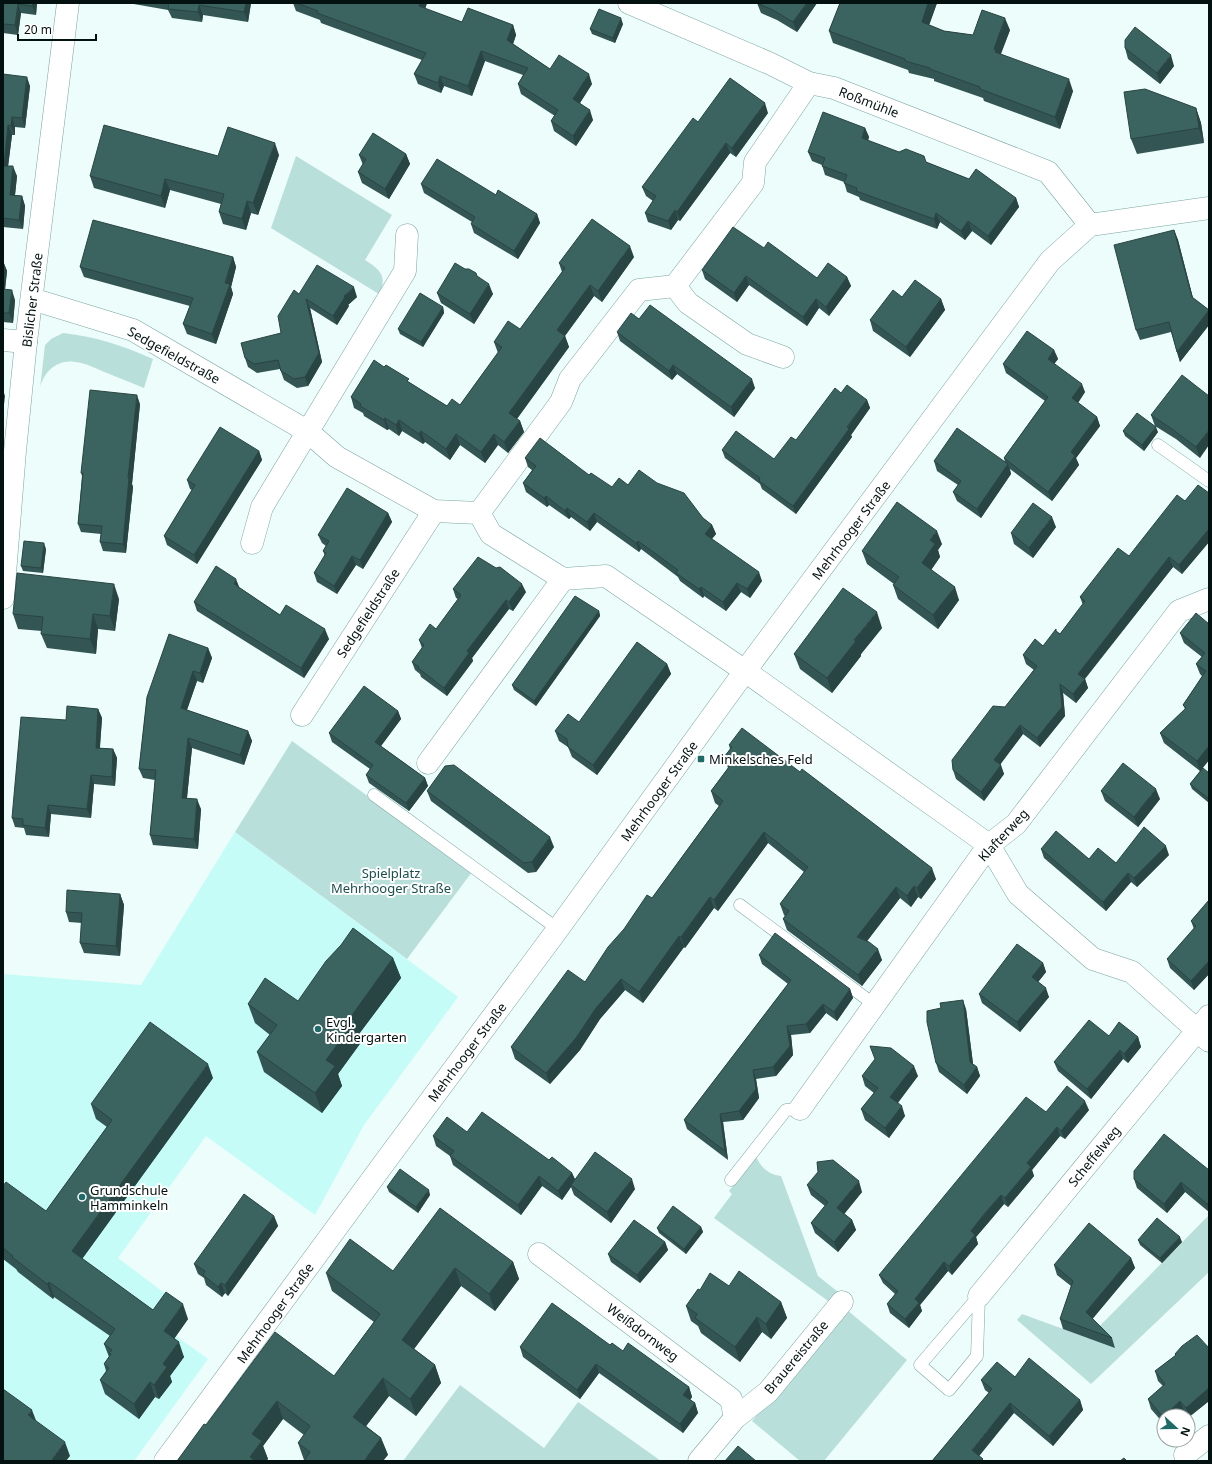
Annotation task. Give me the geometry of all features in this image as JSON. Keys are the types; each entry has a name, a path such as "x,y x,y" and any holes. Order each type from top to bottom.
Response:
{"street":[{"name":"Bislicher Straße","path":"3,598 9,450 32,299 68,3"},
{"name":"Roßmühle","path":"629,3 771,64 809,83 834,88 1048,172 1090,225"},
{"path":"809,83 755,162 753,183 675,286 639,290 570,379 561,402 479,513 491,534 563,579 606,576 745,671 989,845 1018,894 1093,959 1132,972 1205,1029"},
{"path":"1090,225 1209,208"},
{"name":"Mehrhooger Straße","path":"165,1461 558,929 745,671 1050,261 1090,225"},
{"path":"252,543 262,507 406,271 407,235"},
{"path":"675,286 688,304 747,344 783,356"},
{"name":"Sedgefieldstraße","path":"32,299 133,330 307,431 336,457 434,511 479,513"},
{"path":"3,340 26,342"},
{"name":"Sedgefieldstraße","path":"302,715 434,511"},
{"path":"428,763 563,579"},
{"name":"Klafterweg","path":"800,1109 989,845 1016,824 1179,611 1209,599"},
{"name":"Scheffelweg","path":"979,1296 1205,1029"},
{"name":"Weißdornweg","path":"539,1254 731,1399 735,1418"},
{"name":"Brauereistraße","path":"699,1461 735,1418 768,1392 842,1302"},
{"path":"1186,1456 1209,1436"}],"lane":[{"path":"1158,445 1209,481"},
{"path":"374,795 558,929"},
{"path":"740,905 875,1005"},
{"path":"731,1180 786,1110 800,1109"},
{"path":"979,1296 977,1356 950,1390 920,1365 979,1296"}],"shaded area":[{"path":"235,832 458,997 364,1125 315,1215 206,1136 118,1258 175,1301 159,1324 208,1359 134,1461 3,1461 3,974 141,985"}],"green space":[{"path":"296,156 392,215 365,260 375,267 381,274 383,283 379,294 271,228"},
{"path":"63,333 109,342 153,359 144,388 87,365 68,362 52,368 44,377 40,389 45,345 51,339"},
{"name":"Spielplatz Mehrhooger Straße","path":"292,741 472,872 407,959 235,832"},
{"path":"756,1156 760,1164 766,1170 781,1176 818,1276 843,1296 835,1306 714,1218 732,1194 729,1191"},
{"path":"1209,1215 1209,1272 1091,1384 1017,1320 1022,1314 1088,1338"},
{"path":"847,1310 907,1360 824,1461 800,1461 752,1421"},
{"path":"460,1385 544,1448 578,1402 661,1461 403,1461"}],"building":[{"path":"3,3 33,3 32,6 18,4 15,25 3,24"},
{"path":"169,3 246,3 244,12 199,5 198,12 168,9"},
{"path":"297,3 420,3 419,6 462,22 468,8 513,25 507,40 550,69 559,55 589,74 573,99 590,110 573,136 551,121 558,110 518,84 528,68 481,51 468,86 440,76 438,83 414,74 426,53 317,13 318,11"},
{"path":"757,3 807,3 793,22 773,10"},
{"path":"840,3 928,3 922,22 944,31 973,35 982,10 1005,18 994,49 996,50 995,52 1069,79 1055,117 980,89 980,87 930,68 905,61 905,59 829,31"},
{"path":"599,9 621,18 613,38 590,29"},
{"path":"1135,27 1171,55 1157,73 1125,48 1125,40"},
{"path":"3,74 27,77 22,118 12,117 11,126 8,125 4,166 13,166 10,195 22,196 19,220 3,218"},
{"path":"730,78 765,103 732,148 726,143 677,212 675,210 668,221 645,213 656,196 642,187 693,118 698,122"},
{"path":"1145,89 1196,108 1199,128 1131,139 1124,92"},
{"path":"823,112 865,128 862,138 899,152 906,149 924,156 926,162 969,179 976,169 1016,198 988,236 968,221 961,231 936,213 934,219 856,191 857,188 844,183 847,175 822,166 825,158 808,152"},
{"path":"104,125 218,156 228,127 275,143 253,203 247,201 242,219 219,212 224,194 165,179 161,196 90,176"},
{"path":"373,133 406,154 385,189 358,172 366,159 359,155"},
{"path":"437,159 496,195 498,190 537,214 514,251 471,224 475,217 421,184"},
{"path":"592,219 630,246 598,291 590,285 557,330 565,336 509,413 520,421 504,442 494,434 481,452 456,434 446,449 421,431 419,434 399,420 396,425 385,418 384,420 360,406 361,404 351,397 374,360 384,367 386,365 409,379 407,381 447,406 452,399 460,405 502,347 494,342 508,321 520,329 565,268 559,263"},
{"path":"93,220 233,257 225,283 230,284 212,334 183,324 193,298 80,267"},
{"path":"733,227 764,248 768,242 817,278 828,263 847,277 826,307 816,299 803,317 746,276 734,293 702,270"},
{"path":"1174,230 1192,297 1209,310 1177,352 1169,322 1136,330 1114,245"},
{"path":"455,263 476,273 477,276 489,284 470,314 437,293"},
{"path":"317,265 354,287 344,296 345,297 333,316 306,299 319,353 305,377 294,379 281,371 278,360 254,364 245,358 241,343 281,333 278,316 294,290 299,294"},
{"path":"915,280 941,299 906,347 870,320 893,290 902,297"},
{"path":"3,289 12,290 9,313 3,313"},
{"path":"420,293 443,307 421,342 398,329"},
{"path":"650,305 752,379 731,407 673,365 669,371 617,332 631,313 639,319"},
{"path":"1027,331 1054,350 1048,359 1082,384 1072,398 1097,417 1071,452 1075,456 1048,492 1004,458 1048,397 1003,364"},
{"path":"1182,375 1209,396 1209,430 1196,447 1151,415"},
{"path":"847,385 867,400 847,427 849,429 793,506 759,481 760,478 722,450 736,431 774,459 791,437 796,440 835,388 841,393"},
{"path":"90,390 137,395 123,544 100,542 102,526 78,524 83,473 81,473"},
{"path":"1137,413 1156,427 1142,445 1123,431"},
{"path":"220,427 259,451 194,555 164,536 195,485 187,480"},
{"path":"957,428 1008,464 977,509 953,492 961,481 934,461"},
{"path":"540,438 589,475 591,473 612,487 619,478 628,485 639,470 657,483 684,493 703,518 712,525 705,534 759,572 747,589 737,583 723,602 701,587 699,589 676,573 678,570 638,541 636,543 594,513 587,522 567,508 565,511 546,496 544,498 523,483 536,466 525,458"},
{"path":"1198,485 1209,493 1209,529 1179,565 1169,557 1078,674 1085,679 1073,694 1060,684 1062,707 1037,738 1020,725 994,760 1001,765 981,792 953,770 952,760 993,706 1005,707 1037,666 1023,655 1035,639 1043,646 1056,629 1056,631 1060,634 1085,601 1080,597 1118,548 1129,556 1177,495 1185,501"},
{"path":"347,488 388,513 360,560 352,556 334,586 314,573 326,553 323,551 329,541 318,535"},
{"path":"897,502 937,531 930,540 935,544 922,563 955,587 933,615 893,585 899,577 862,551"},
{"path":"1033,503 1052,517 1029,548 1011,533"},
{"path":"24,541 44,543 41,568 21,566"},
{"path":"478,557 496,568 500,567 522,584 509,602 506,600 467,651 469,653 444,688 412,662 424,645 419,640 430,624 436,629 461,595 453,589"},
{"path":"216,566 236,579 234,584 280,615 286,605 325,629 301,668 194,602"},
{"path":"17,573 114,584 110,616 93,614 90,639 41,634 43,617 13,614"},
{"path":"843,588 877,612 854,640 856,641 827,678 794,654"},
{"path":"575,596 599,611 534,701 512,685"},
{"path":"1196,613 1209,624 1209,746 1197,761 1160,733 1186,708 1183,705 1206,671 1196,664 1205,653 1180,633"},
{"path":"169,634 208,648 200,673 193,671 181,708 248,731 240,755 188,738 182,798 197,799 194,839 150,835 156,770 139,769 147,697"},
{"path":"637,642 667,664 593,765 568,747 567,739 555,731 568,714 579,722"},
{"path":"364,686 398,711 375,742 425,778 406,803 366,775 373,765 329,733"},
{"path":"67,706 98,709 96,748 113,749 112,777 91,775 87,809 48,805 45,828 23,825 23,819 12,818 21,717 66,720"},
{"path":"742,728 800,772 802,769 932,868 917,888 914,886 907,896 896,887 857,937 869,942 878,949 858,975 783,919 789,911 780,904 808,867 764,832 714,900 710,897 681,937 679,936 639,992 621,979 596,1008 576,1038 546,1073 511,1047 568,970 585,982 608,947 624,929 647,895 652,898 723,801 711,791 732,763 724,757 732,747 729,745"},
{"path":"1123,763 1156,789 1134,817 1101,791"},
{"path":"454,765 550,837 532,862 524,863 427,791 445,766"},
{"path":"1203,768 1209,773 1209,799 1190,784"},
{"path":"1144,827 1166,846 1134,878 1128,873 1103,902 1041,849 1056,831 1089,859 1098,848 1116,863"},
{"path":"67,890 120,894 116,946 80,943 82,913 66,912"},
{"path":"1209,900 1209,961 1191,981 1167,959 1196,926 1191,921"},
{"path":"353,928 393,958 350,1018 355,1021 326,1060 335,1066 315,1093 257,1052 277,1025 248,1004 265,978 298,1001 326,961 341,945"},
{"path":"775,933 850,989 834,1012 823,1004 806,1024 787,1026 790,1046 773,1067 753,1070 756,1089 739,1111 720,1114 725,1151 684,1120 791,980 759,955"},
{"path":"1017,944 1043,963 1032,977 1046,988 1017,1022 979,994"},
{"path":"963,1000 970,1062 977,1067 964,1085 936,1063 927,1022 927,1011 941,1008 940,1003"},
{"path":"1089,1020 1109,1036 1119,1022 1138,1037 1124,1054 1120,1050 1087,1089 1054,1062"},
{"path":"150,1022 208,1064 72,1251 153,1310 166,1292 183,1304 164,1331 179,1342 163,1364 167,1367 154,1385 150,1382 134,1404 100,1380 109,1368 104,1364 112,1350 104,1344 115,1329 49,1282 47,1284 12,1257 13,1256 3,1248 3,1186 6,1182 46,1211 112,1120 91,1104"},
{"path":"870,1046 891,1048 914,1066 890,1097 902,1106 885,1128 861,1109 878,1088 862,1076 875,1059"},
{"path":"1067,1086 1085,1101 1061,1131 1057,1127 1027,1163 1031,1167 1005,1198 1001,1195 985,1213 971,1231 975,1235 949,1266 944,1262 915,1299 919,1303 905,1319 887,1304 898,1291 879,1275 1026,1097 1046,1112"},
{"path":"482,1112 549,1160 552,1157 572,1173 558,1191 539,1176 518,1205 450,1156 454,1151 433,1136 447,1117 467,1132"},
{"path":"1164,1134 1209,1170 1209,1202 1207,1204 1181,1182 1164,1204 1134,1179 1134,1171"},
{"path":"595,1152 632,1179 607,1212 571,1185"},
{"path":"833,1160 859,1181 837,1208 852,1220 834,1242 811,1223 828,1202 807,1185 818,1172 817,1162"},
{"path":"400,1169 429,1190 416,1207 387,1187"},
{"path":"244,1194 274,1216 225,1285 221,1283 218,1287 203,1275 205,1271 194,1264"},
{"path":"673,1206 701,1227 684,1249 657,1228"},
{"path":"440,1208 513,1262 489,1294 455,1268 402,1340 435,1365 410,1399 383,1378 353,1417 381,1438 364,1461 304,1461 310,1452 298,1443 310,1426 277,1401 252,1434 262,1441 250,1457 255,1461 177,1461 204,1424 206,1425 275,1332 334,1376 380,1314 326,1273 350,1239 393,1271"},
{"path":"1157,1218 1180,1237 1160,1258 1138,1240"},
{"path":"634,1220 665,1242 637,1275 608,1254"},
{"path":"1089,1223 1131,1258 1086,1312 1112,1338 1060,1319 1073,1281 1054,1265"},
{"path":"739,1271 781,1302 766,1324 757,1317 735,1347 695,1318 697,1314 686,1306 698,1289 700,1290 710,1273 729,1286"},
{"path":"552,1303 610,1345 612,1343 623,1351 628,1343 689,1387 683,1395 695,1403 680,1424 596,1364 577,1390 520,1347"},
{"path":"1197,1335 1209,1348 1209,1388 1186,1408 1180,1401 1173,1408 1156,1409 1148,1399 1165,1384 1155,1371 1176,1355 1175,1354 1182,1346"},
{"path":"1029,1358 1080,1400 1049,1436 1010,1403 972,1450 983,1459 981,1461 932,1461 992,1389 981,1380 997,1362 1015,1377"},
{"path":"3,1389 32,1410 28,1415 65,1442 51,1461 3,1461"},
{"path":"738,1446 756,1461 725,1461"},
{"path":"1124,1458 1127,1461 1120,1461"}],"place":[{"name":"Minkelsches Feld","path":"701,759"},
{"name":"Evgl. Kindergarten","path":"318,1029"},
{"name":"Grundschule Hamminkeln","path":"82,1197"}]}
